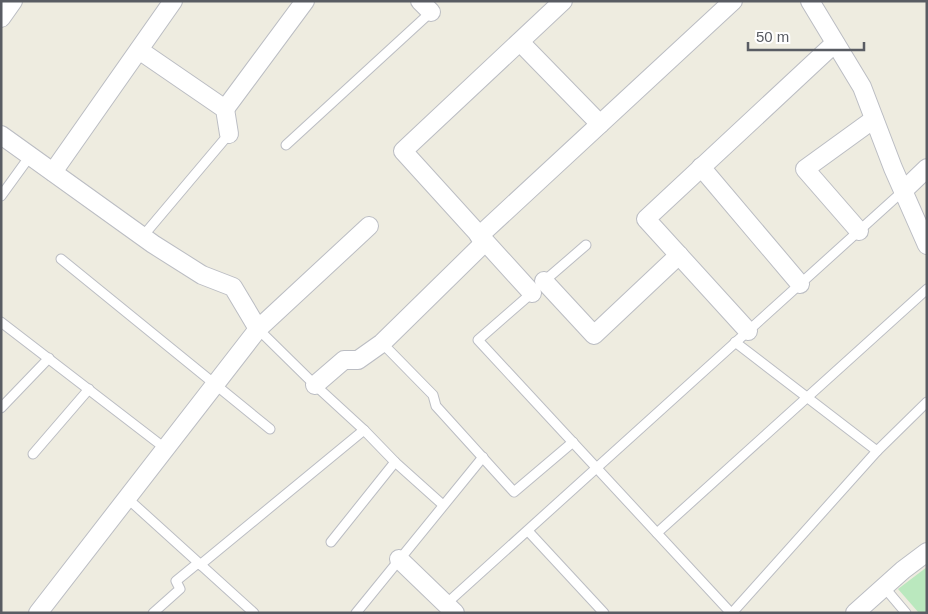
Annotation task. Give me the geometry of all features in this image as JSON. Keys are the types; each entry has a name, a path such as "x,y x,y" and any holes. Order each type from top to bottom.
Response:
{"street":[{"path":"1,18 13,1"},
{"path":"53,172 173,1"},
{"path":"225,109 305,1"},
{"path":"563,1 404,151 482,239 594,335 679,255"},
{"path":"810,1 862,87 903,191 927,244"},
{"path":"315,386 344,360 358,360 382,343 482,239 726,4"},
{"path":"520,42 600,124"},
{"path":"741,337 679,255 646,219 835,43"},
{"path":"139,50 225,109 230,134"},
{"path":"859,231 804,169 874,119"},
{"path":"1,135 143,236 202,275 233,287 258,329"},
{"path":"701,167 800,284"},
{"path":"903,191 927,168"},
{"path":"38,613 258,329 369,226"},
{"path":"855,613 927,552"},
{"path":"399,559 451,609"}],"lane":[{"path":"286,145 425,7"},
{"path":"143,236 230,134"},
{"path":"1,196 30,156"},
{"path":"451,609 528,531 903,191"},
{"path":"586,245 478,340 731,613 877,451 927,402"},
{"path":"61,259 270,429"},
{"path":"657,533 927,289"},
{"path":"1,322 166,449"},
{"path":"258,329 315,386 443,505"},
{"path":"741,337 807,397 877,451"},
{"path":"382,343 433,395 436,406 514,492 573,442"},
{"path":"1,408 48,358"},
{"path":"33,454 89,389"},
{"path":"153,613 180,589 176,581 364,430"},
{"path":"356,613 483,458"},
{"path":"331,542 395,462"},
{"path":"127,498 254,613"},
{"path":"528,531 604,613"},
{"path":"884,587 906,613"}],"green space":[{"path":"927,567 927,613 919,613 898,589"}]}
